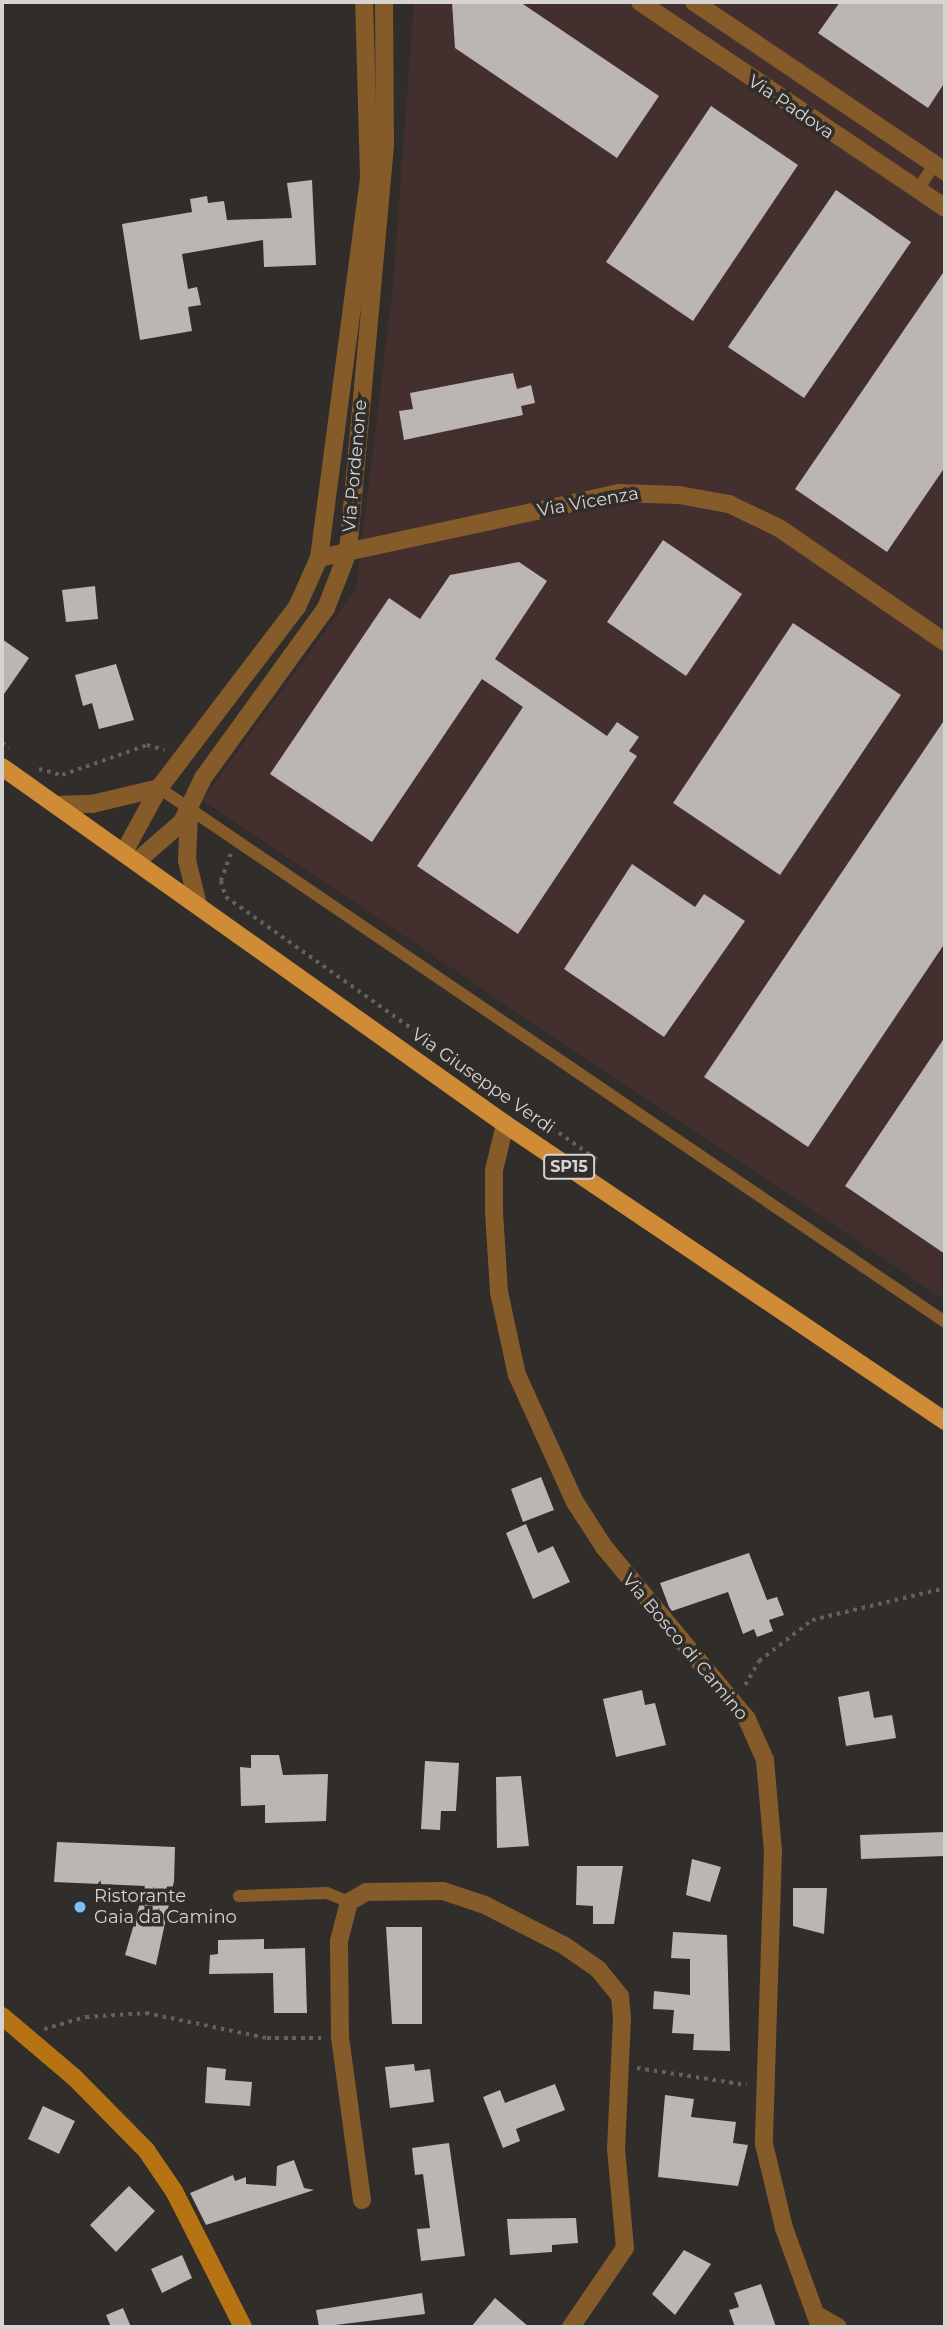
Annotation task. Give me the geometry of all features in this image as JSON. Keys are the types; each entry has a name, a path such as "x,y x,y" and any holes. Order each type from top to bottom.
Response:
{"main road":[{"name":"Via Giuseppe Verdi","path":"2,767 505,1124 945,1421"}],"street":[{"name":"Via Pordenone","path":"130,857 172,832 189,809 203,778 326,608 348,552 369,176 364,2"},
{"name":"Via Pordenone","path":"130,857 159,788 297,607 319,558 385,145 384,2"},
{"name":"Via Padova","path":"639,2 945,208"},
{"name":"Via Padova","path":"694,2 940,167"},
{"name":"Via Vicenza","path":"319,558 619,493 679,495 729,504 779,528 945,642"},
{"path":"56,805 92,804 159,788"},
{"path":"189,809 187,860 198,905"},
{"name":"Via Bosco di Camino","path":"505,1124 494,1170 494,1212 499,1292 517,1375 570,1491 604,1548 734,1704 765,1760 771,1827 772,1926 763,2087 764,2144 777,2204 818,2321 838,2327"},
{"path":"362,2200 340,2038 339,1941 349,1902 366,1892 443,1891 485,1905 565,1946 598,1969 620,1996 621,2066 616,2149 625,2248 571,2327"},
{"path":"2,2016 146,2150 174,2191 243,2327"}],"lane":[{"path":"918,190 940,167"},
{"path":"159,788 945,1322"},
{"path":"239,1896 327,1893 349,1902"}],"path":[{"path":"2,743 21,756"},
{"path":"30,762 62,775 147,745 180,761"},
{"path":"237,842 221,881 226,897 611,1170"},
{"path":"734,1704 759,1661 811,1620 945,1588"},
{"path":"31,2041 50,2024 146,2013 267,2038 340,2038"},
{"path":"621,2066 763,2087"}],"shaded area":[{"path":"414,2 945,2 942,1298 202,800 356,589 393,286"}],"building":[{"path":"452,2 520,2 659,96 617,158 455,48"},
{"path":"840,2 945,2 945,82 928,108 818,33"},
{"path":"711,106 798,165 693,321 606,262"},
{"path":"312,180 316,265 264,267 263,240 182,254 188,289 197,287 201,305 188,307 192,331 140,340 122,224 192,212 190,199 207,196 208,203 224,201 227,220 292,218 287,183"},
{"path":"836,190 911,242 804,398 728,347"},
{"path":"945,270 945,467 887,552 795,489"},
{"path":"513,373 517,389 531,385 535,403 521,406 523,415 404,440 399,411 413,409 410,393"},
{"path":"663,540 742,594 686,676 607,622"},
{"path":"519,562 547,581 495,659 607,736 617,722 639,737 629,751 637,756 518,934 417,866 523,707 482,679 372,842 270,774 389,598 420,619 450,575"},
{"path":"95,586 98,619 66,622 62,590"},
{"path":"793,623 901,695 780,875 673,803"},
{"path":"2,639 29,658 2,697"},
{"path":"116,664 134,720 99,729 92,703 83,706 75,675"},
{"path":"945,719 945,943 808,1147 704,1077"},
{"path":"632,864 695,907 704,894 745,921 664,1037 564,969"},
{"path":"945,1037 945,1254 845,1186"},
{"path":"541,1477 554,1510 523,1522 511,1489"},
{"path":"526,1524 538,1553 553,1546 570,1582 533,1599 506,1533"},
{"path":"749,1553 767,1600 777,1597 784,1615 769,1620 773,1631 757,1637 754,1629 743,1634 728,1592 672,1611 669,1607 660,1583"},
{"path":"642,1690 645,1705 655,1703 666,1745 616,1757 603,1699"},
{"path":"869,1691 874,1718 892,1715 896,1738 846,1746 838,1697"},
{"path":"251,1755 279,1755 283,1775 328,1774 326,1821 265,1823 265,1805 241,1806 240,1767 251,1768"},
{"path":"425,1761 459,1763 456,1811 441,1811 440,1830 421,1829"},
{"path":"521,1776 529,1846 497,1848 496,1777"},
{"path":"945,1832 945,1856 861,1859 860,1835"},
{"path":"57,1842 175,1847 174,1881 156,1965 125,1955 145,1886 54,1882"},
{"path":"692,1859 721,1867 710,1902 686,1895"},
{"path":"577,1866 623,1866 614,1924 593,1924 593,1906 576,1905"},
{"path":"793,1888 827,1888 824,1934 793,1926"},
{"path":"386,1927 422,1927 422,2024 392,2024"},
{"path":"673,1932 727,1935 730,2051 693,2050 694,2034 672,2033 674,2010 653,2009 654,1991 690,1995 690,1959 671,1958"},
{"path":"264,1939 264,1949 305,1948 307,2013 274,2013 273,1973 209,1974 210,1955 218,1954 218,1940"},
{"path":"414,2064 415,2071 430,2069 434,2102 390,2108 385,2067"},
{"path":"207,2067 226,2069 225,2080 252,2082 250,2106 205,2103"},
{"path":"555,2084 565,2110 516,2129 520,2141 503,2148 483,2097 500,2090 505,2103"},
{"path":"665,2095 694,2099 691,2117 736,2122 733,2143 748,2145 738,2186 658,2177"},
{"path":"43,2106 75,2121 59,2154 28,2139"},
{"path":"449,2143 465,2256 421,2261 417,2229 430,2228 423,2174 415,2175 412,2148"},
{"path":"294,2160 304,2188 314,2190 206,2225 190,2193 233,2175 235,2181 246,2177 246,2184 276,2186 277,2166"},
{"path":"129,2186 155,2211 116,2252 90,2225"},
{"path":"576,2218 578,2243 552,2245 552,2252 510,2255 507,2219"},
{"path":"684,2250 711,2264 675,2315 652,2294"},
{"path":"182,2255 192,2278 162,2293 151,2269"},
{"path":"761,2284 776,2327 735,2327 729,2310 739,2307 734,2293"},
{"path":"422,2293 425,2314 319,2327 316,2310"},
{"path":"495,2298 529,2327 471,2327"},
{"path":"123,2308 131,2327 111,2327 106,2315"}],"place":[{"name":"Ristorante Gaia da Camino","path":"80,1907"}]}
